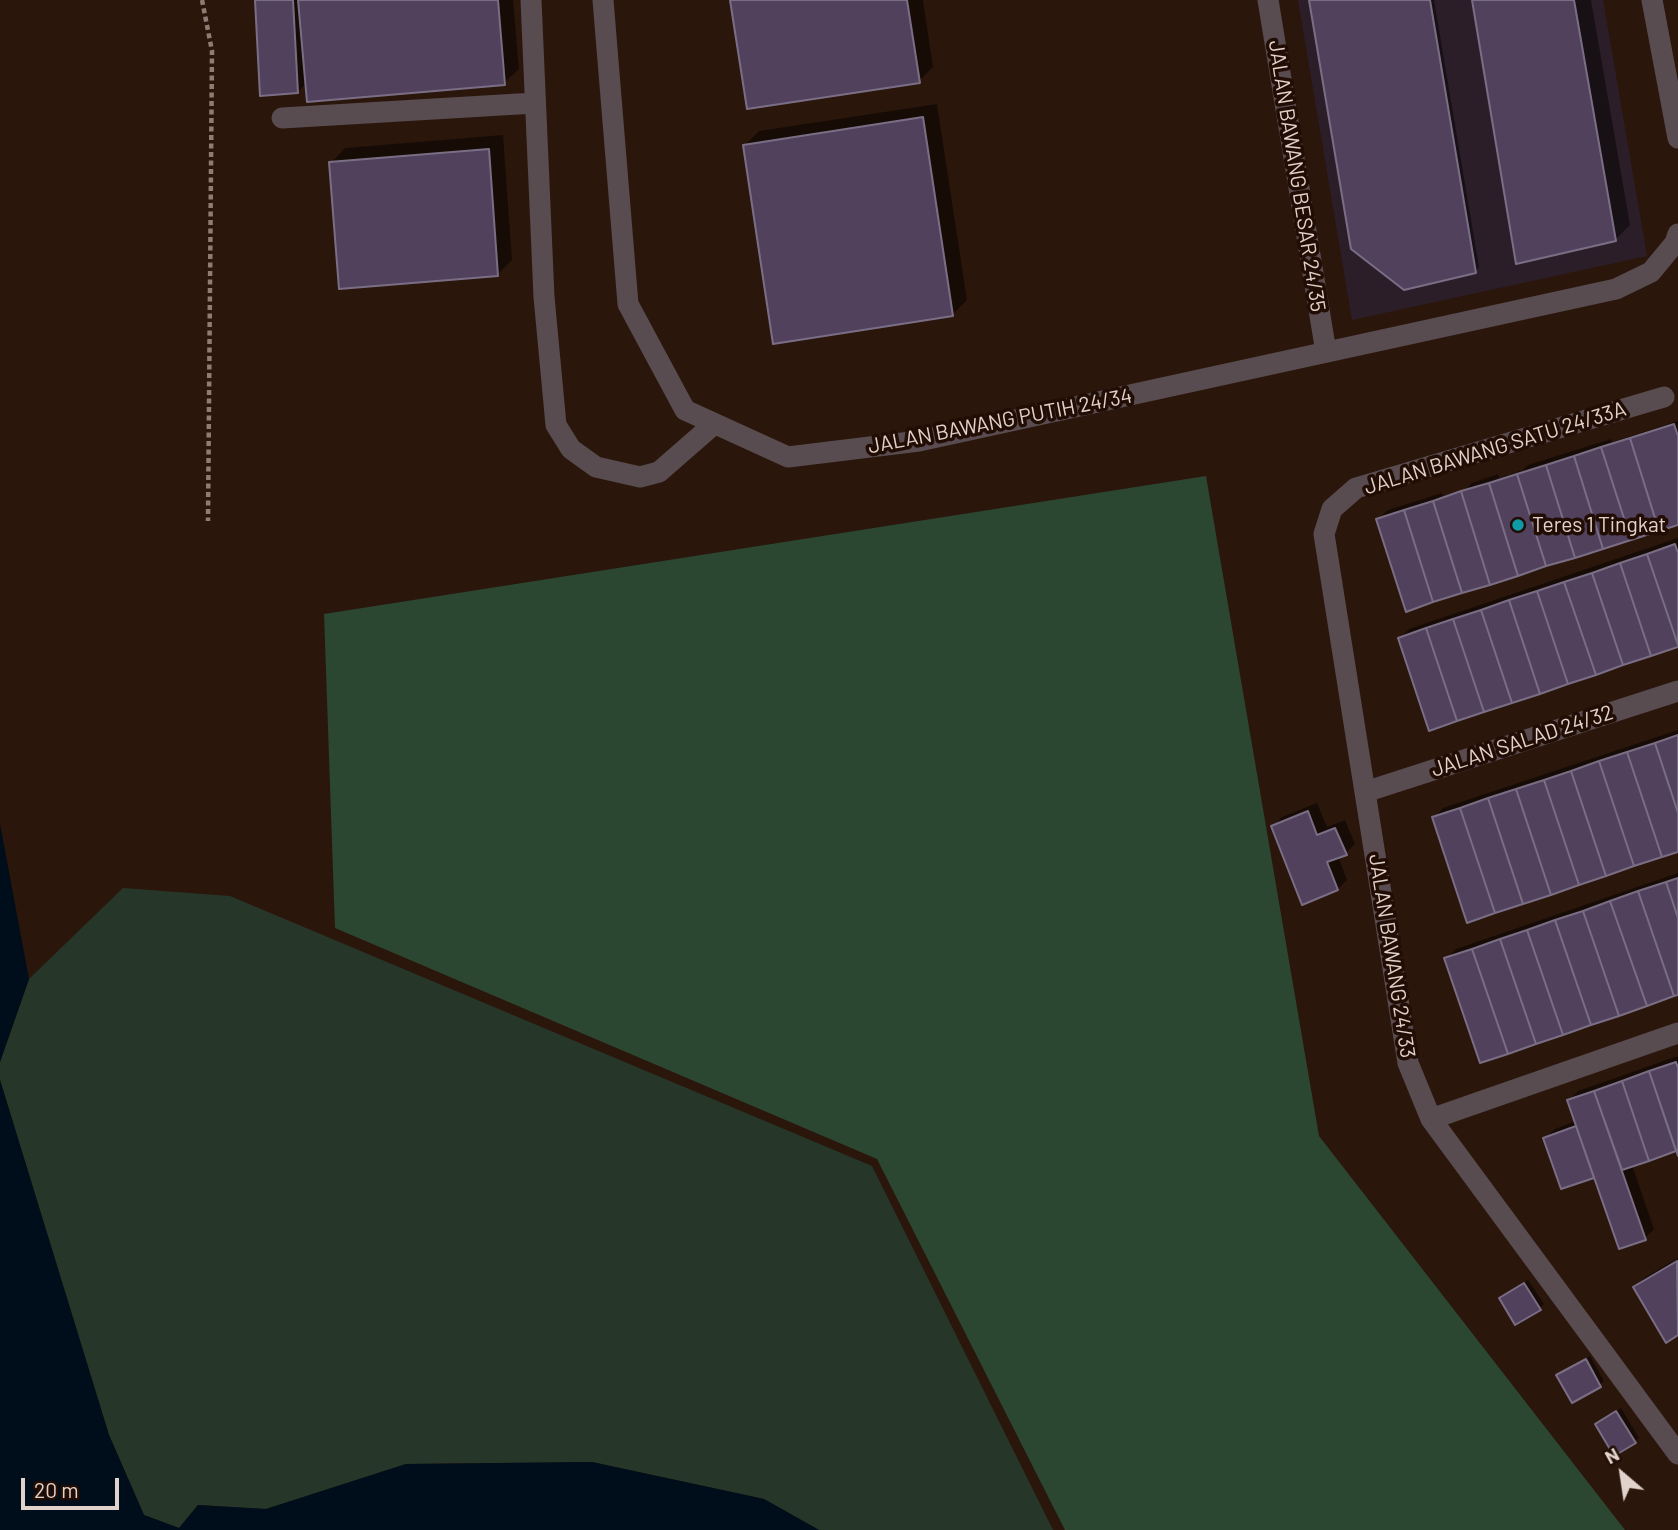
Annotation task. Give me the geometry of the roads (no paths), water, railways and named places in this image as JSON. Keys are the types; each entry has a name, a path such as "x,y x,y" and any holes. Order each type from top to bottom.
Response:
{"street":[{"path":"531,0 544,297 555,425 571,449 596,467 640,477 659,472 714,424"},
{"name":"JALAN BAWANG PUTIH 24/34","path":"603,0 628,304 685,410 788,457 919,441 1616,289 1651,272 1675,243 1678,234"},
{"name":"JALAN BAWANG BESAR 24/35","path":"1268,0 1326,352"},
{"path":"1652,0 1678,138"},
{"path":"282,118 535,103"},
{"name":"JALAN BAWANG SATU 24/33A","path":"1332,509 1356,488 1664,397"},
{"name":"JALAN BAWANG 24/33","path":"1332,509 1324,534 1408,1063 1431,1119 1677,1451"},
{"name":"JALAN SALAD 24/32","path":"1365,792 1678,691"},
{"path":"1431,1119 1678,1033"}],"water":[{"path":"0,824 29,979 0,1062"},
{"path":"0,1080 109,1435 144,1515 179,1528 198,1505 266,1509 406,1464 592,1462 764,1499 819,1530 0,1530"}],"place":[{"name":"Teres 1 Tingkat","path":"1518,525"}]}
